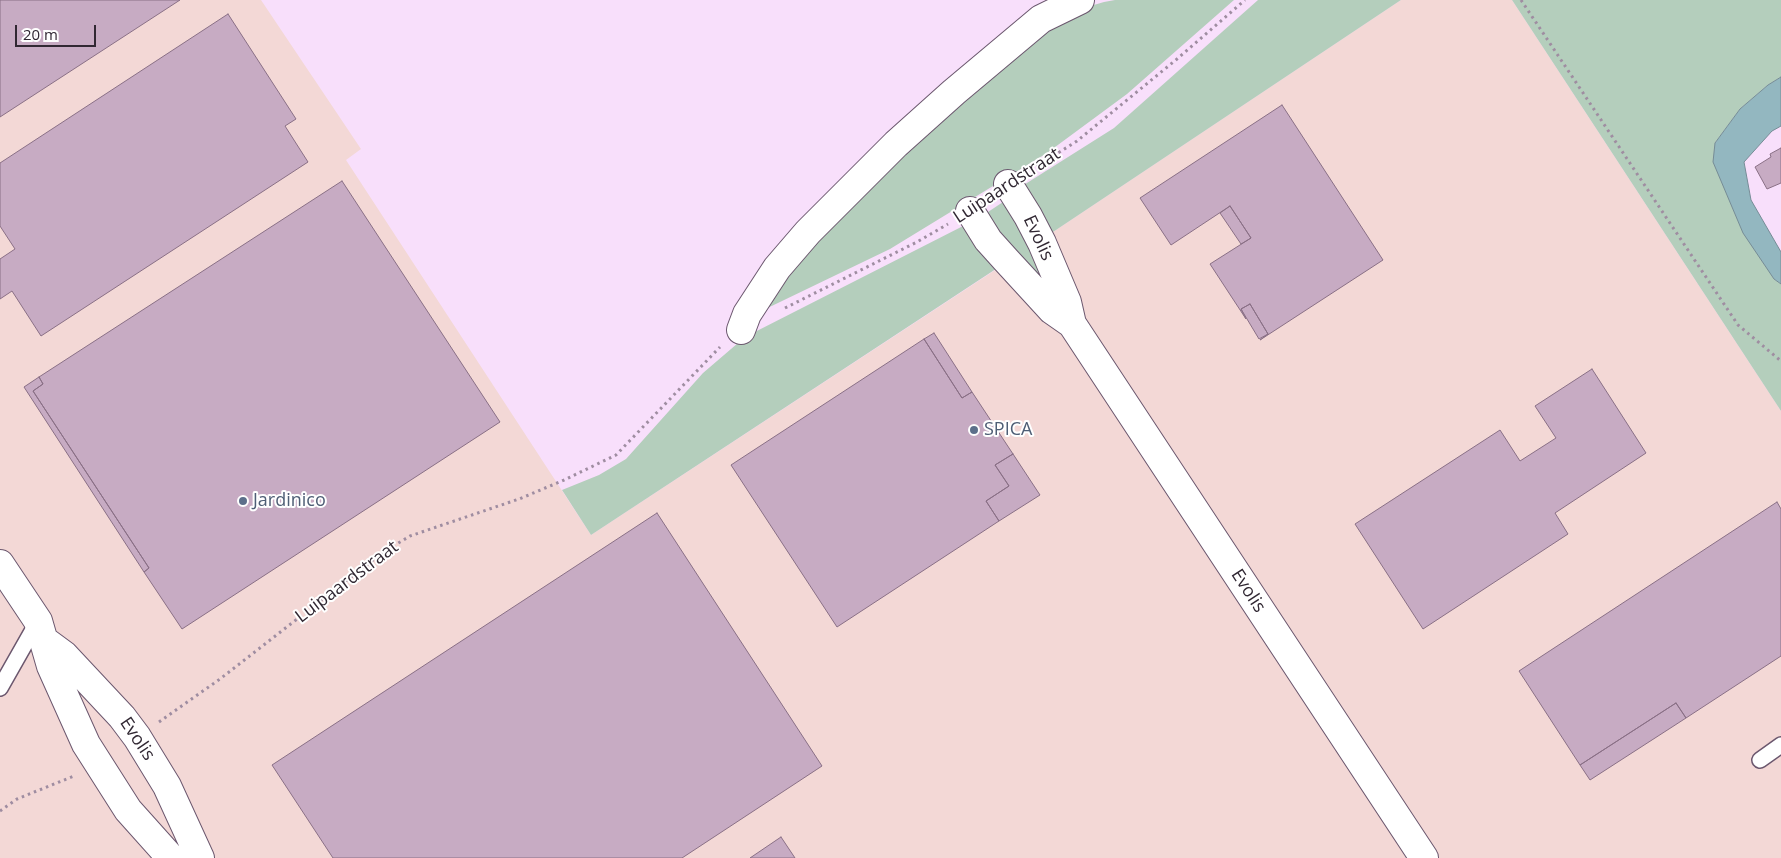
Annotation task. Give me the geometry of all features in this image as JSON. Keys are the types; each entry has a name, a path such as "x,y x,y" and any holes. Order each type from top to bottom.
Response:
{"street":[{"path":"741,330 747,314 777,268 808,232 896,144 954,92 1041,19 1080,0"},
{"name":"Evolis","path":"1008,184 1042,243 1067,302 1072,324 1424,858"},
{"name":"Evolis","path":"970,211 994,246 1052,310 1072,324"},
{"name":"Evolis","path":"0,564 42,631 122,717 137,738 167,786 200,858"},
{"name":"Evolis","path":"42,631 51,666 86,744 128,810 171,858"}],"lane":[{"path":"0,688 42,631"},
{"path":"1760,760 1781,745"}],"path":[{"name":"Luipaardstraat","path":"1008,184 1077,141 1245,0"},
{"path":"1521,0 1738,325 1781,362"},
{"name":"Luipaardstraat","path":"137,738 220,679 382,553 410,536 519,499 616,455 714,352 741,330 917,242 970,211"},
{"path":"0,811 17,799 98,764"}],"shaded area":[{"path":"0,0 261,0 361,149 346,160 591,535 1041,240 1401,0 1512,0 1781,411 1781,858 0,858"},
{"path":"1115,0 1234,0 1127,94 1047,153 890,249 753,315 764,295 904,145 1070,12"},
{"path":"1258,0 1401,0 1047,236 1019,188 1114,128"},
{"path":"1512,0 1781,0 1781,77 1768,85 1740,109 1715,143 1774,279 1781,284 1781,411"},
{"path":"1781,77 1781,126 1772,131 1744,162 1751,200 1781,252 1781,284 1774,279 1743,233 1713,162 1715,143 1740,109 1768,85"},
{"path":"1009,198 1059,302 982,216"},
{"path":"967,224 1002,265 591,535 562,490 599,475 626,459 703,373 745,337"}],"building":[{"path":"0,0 180,0 0,117"},
{"path":"228,14 296,119 285,126 308,162 41,336 12,291 0,299 0,259 15,249 0,226 0,163"},
{"path":"1282,105 1383,260 1260,340 1268,334 1250,304 1241,309 1246,319 1210,264 1251,238 1230,206 1171,245 1140,198"},
{"path":"1781,148 1781,183 1767,189 1755,167 1771,157 1770,154"},
{"path":"342,181 500,422 182,629 144,572 149,568 33,391 43,384 39,377"},
{"path":"1230,206 1251,238 1241,244 1220,213"},
{"path":"1250,304 1268,334 1259,339 1241,309"},
{"path":"934,333 972,392 962,398 924,339"},
{"path":"924,339 962,398 972,392 1013,454 995,465 1009,486 986,501 999,521 837,627 731,465"},
{"path":"1592,369 1646,453 1555,513 1568,534 1423,629 1355,524 1500,430 1520,461 1556,438 1535,406"},
{"path":"39,377 43,384 33,391 149,568 144,572 24,387"},
{"path":"1013,454 1040,495 999,521 986,501 1009,486 995,465"},
{"path":"1777,502 1781,509 1781,656 1686,718 1676,703 1580,765 1519,671"},
{"path":"657,513 822,766 682,858 333,858 272,765"},
{"path":"1676,703 1686,718 1590,780 1580,765"},
{"path":"781,837 795,858 750,858"}],"place":[{"name":"SPICA","path":"974,430"},
{"name":"Jardinico","path":"243,501"}]}
